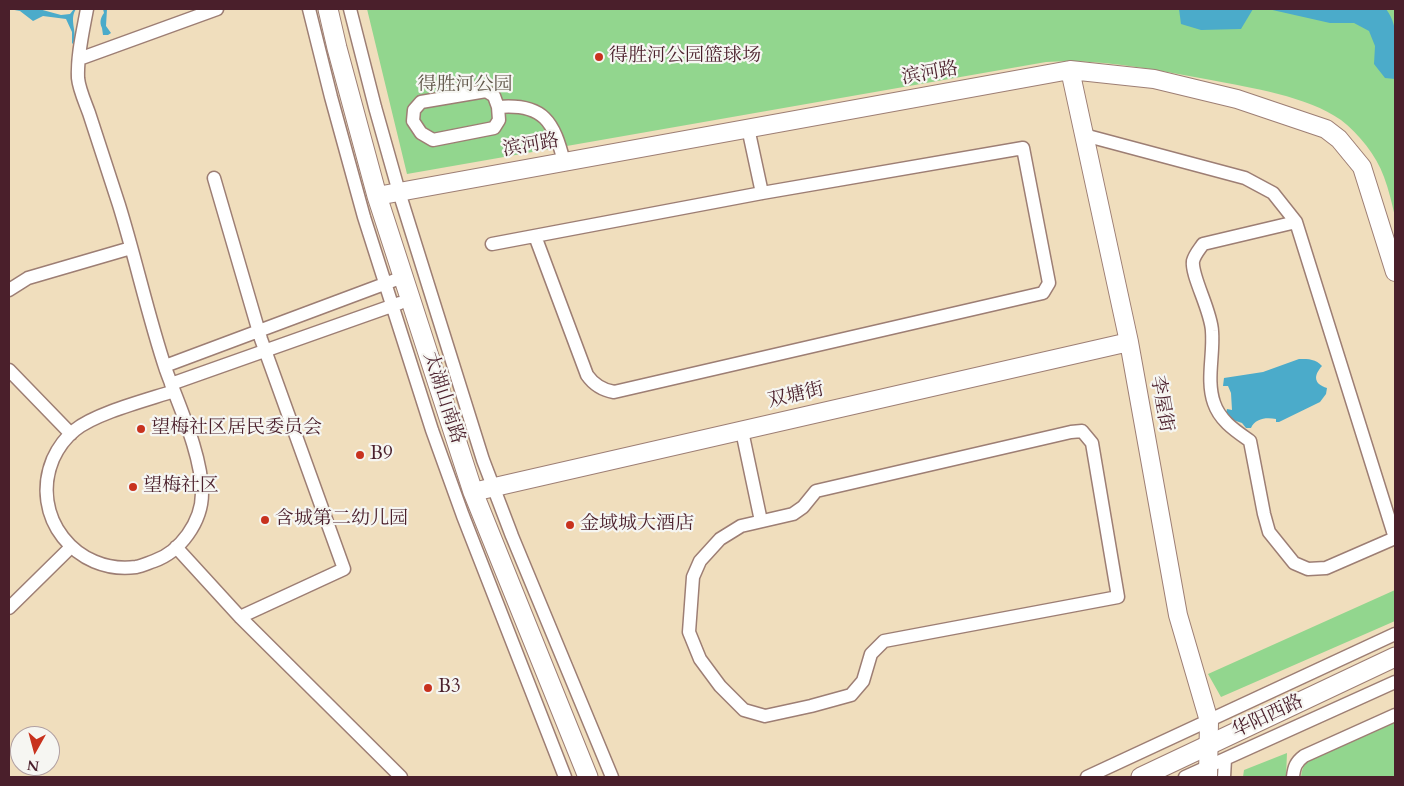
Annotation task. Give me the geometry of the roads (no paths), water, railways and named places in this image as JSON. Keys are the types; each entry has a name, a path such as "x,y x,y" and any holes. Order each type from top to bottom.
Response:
{"main road":[{"name":"太湖山南路","path":"328,9 377,196 473,492 588,777"},
{"name":"华阳西路","path":"1140,777 1395,657"}],"street":[{"path":"87,9 79,59 78,79 131,248 165,366 172,387 199,470 202,495 196,520 182,542 162,558 138,567 112,567 87,559 71,547 52,522 46,497 48,472 58,448 75,430 98,417 172,387 265,350 410,299"},
{"path":"79,59 217,9"},
{"path":"309,9 364,217 432,430 463,516 566,777"},
{"path":"350,9 399,192 480,451 512,536 612,777"},
{"name":"滨河路","path":"377,196 1070,70 1154,79 1237,98 1326,129 1339,139 1362,167 1395,272"},
{"name":"李屋街","path":"1070,70 1129,342 1178,615 1209,722 1208,745 1198,774"},
{"path":"486,91 494,96 498,107 499,120 494,128 433,140 420,133 413,122 414,110 421,102 486,91"},
{"path":"498,107 530,108 549,121 558,136 564,162"},
{"path":"748,128 762,193"},
{"path":"1084,135 1245,178 1273,193 1296,222 1395,538 1326,568 1308,569 1294,563 1269,532 1250,441 1233,429 1222,418 1214,404 1211,387 1212,331 1210,316 1195,276 1193,262 1196,253 1203,244 1296,222"},
{"path":"492,244 762,193 1023,148 1049,283 1043,293 614,392 604,390 593,384 587,375 535,236"},
{"path":"214,178 265,350 344,568 240,616"},
{"path":"9,290 28,278 131,248"},
{"path":"165,366 403,277"},
{"name":"双塘街","path":"473,492 1129,342"},
{"path":"9,370 71,434"},
{"path":"742,430 761,521"},
{"path":"1082,431 1092,443 1118,597 884,640 872,654 864,681 851,695 765,716 744,710 720,686 700,659 689,632 694,577 700,561 720,539 741,526 761,521 793,514 803,508 816,491 1082,431"},
{"path":"9,608 71,547"},
{"path":"176,547 240,616 400,777"},
{"path":"1087,777 1395,634"},
{"path":"1198,774 1226,759 1395,682"},
{"path":"1293,777 1297,762 1304,756 1395,715"},
{"path":"1224,777 1226,759"}],"water":[{"path":"9,9 39,9 61,15 70,14 76,9 73,17 74,42 72,44 72,32 66,19 43,16 33,21 20,11"},
{"path":"103,9 107,9 106,26 111,33 108,35 103,35 101,18 104,13"},
{"path":"1179,9 1253,9 1241,29 1201,30 1181,24"},
{"path":"1268,9 1386,9 1394,25 1395,79 1385,78 1374,64 1375,46 1369,31 1354,23 1330,23"},
{"path":"1299,359 1312,360 1322,366 1317,373 1316,379 1319,384 1327,388 1326,394 1320,402 1279,422 1276,422 1276,419 1273,418 1258,420 1251,428 1246,428 1242,423 1233,420 1226,413 1227,409 1232,410 1231,393 1228,386 1223,386 1224,378 1263,372"}],"place":[{"name":"得胜河公园篮球场","path":"599,57"},
{"name":"望梅社区居民委员会","path":"141,429"},
{"name":"B9","path":"360,455"},
{"name":"望梅社区","path":"133,487"},
{"name":"含城第二幼儿园","path":"265,520"},
{"name":"金域城大酒店","path":"570,525"},
{"name":"B3","path":"428,688"}],"park label":[{"name":"得胜河公园","path":"465,86"}]}
